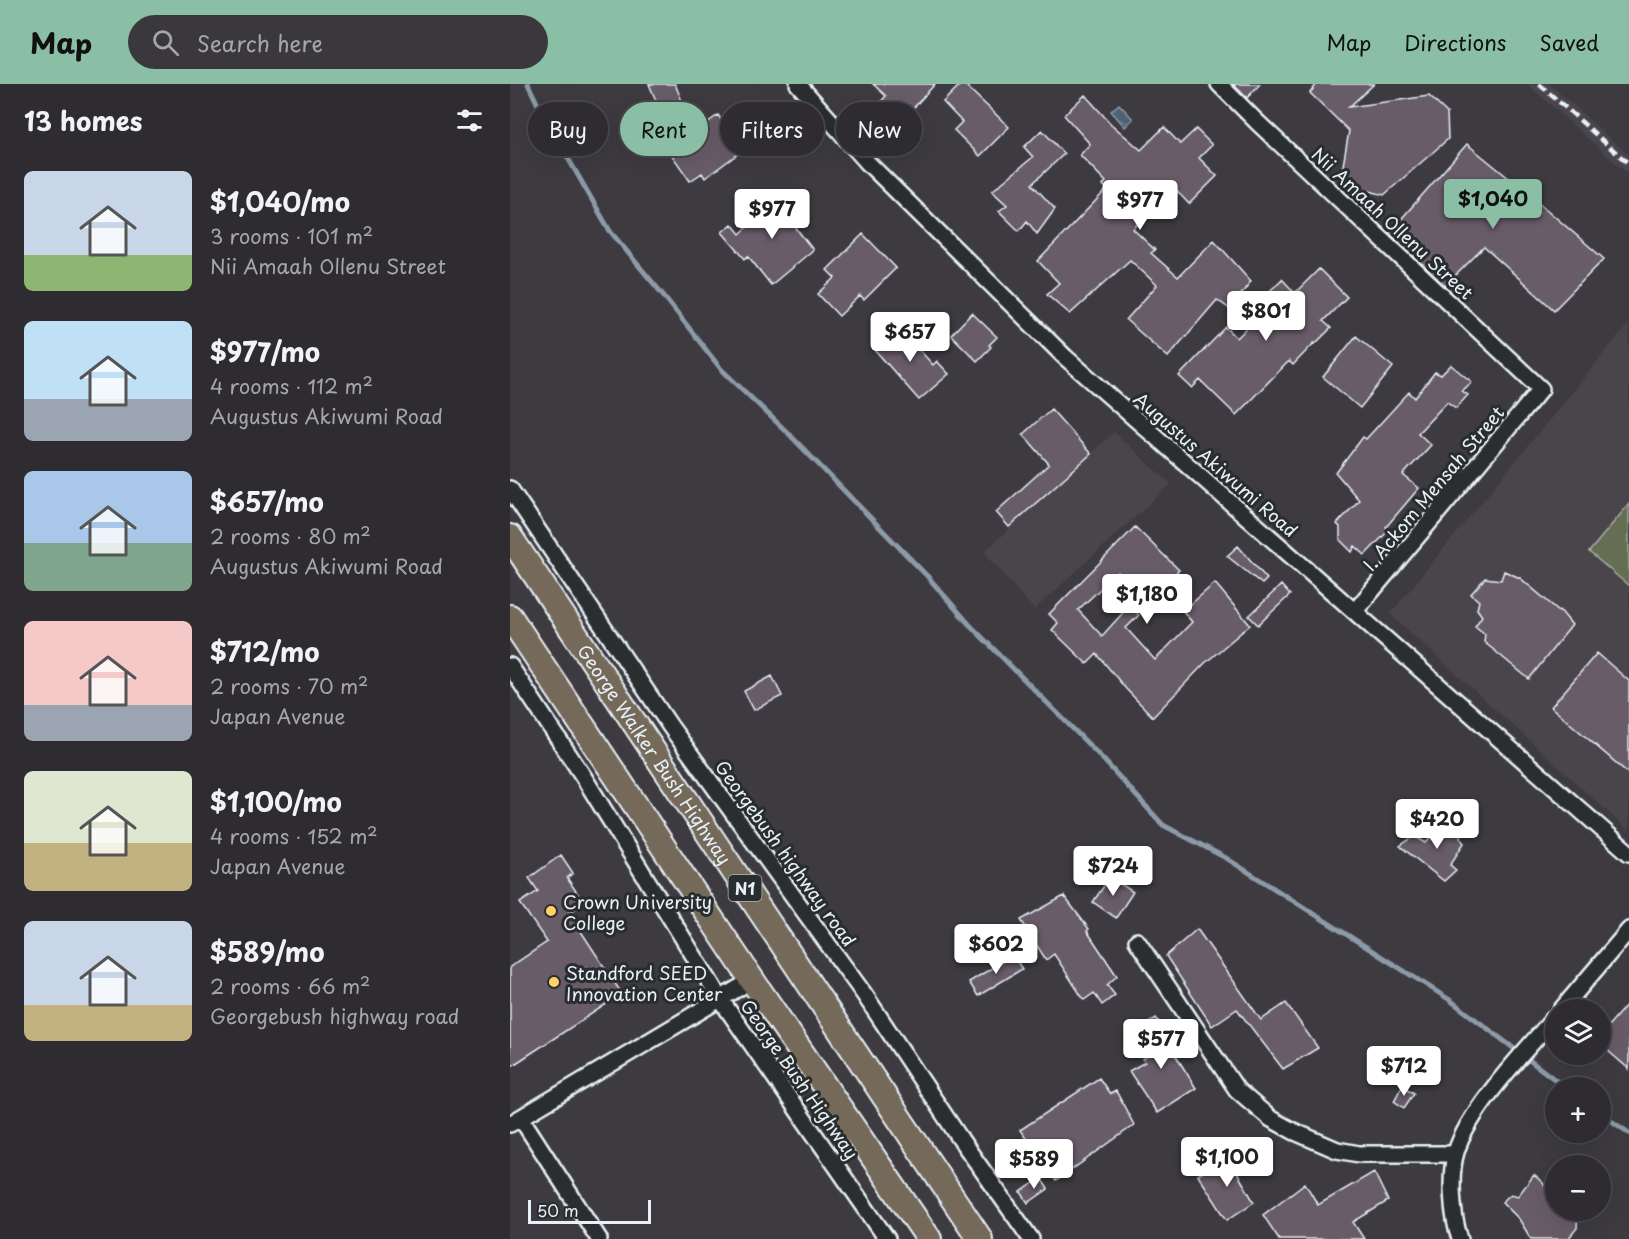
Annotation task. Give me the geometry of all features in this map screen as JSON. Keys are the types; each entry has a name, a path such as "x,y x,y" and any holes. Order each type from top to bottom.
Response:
{"highway":[{"name":"George Walker Bush Highway","path":"510,537 981,1239"},
{"name":"N1","path":"513,630 929,1239"}],"street":[{"name":"Augustus Akiwumi Road","path":"798,84 868,163 1065,357 1629,853"},
{"name":"Nii Amaah Ollenu Street","path":"1220,84 1257,122 1541,389"},
{"name":"I. Ackom Mensah Street","path":"1355,611 1541,389"},
{"name":"Georgebush highway road","path":"510,489 670,726 864,994 960,1140 1030,1239"},
{"name":"George Bush Highway","path":"510,666 583,776 721,1000 887,1239"},
{"path":"1570,999 1629,930"},
{"path":"1137,941 1237,1090 1271,1119 1336,1150 1359,1154 1455,1154"},
{"path":"599,1239 515,1121 752,980"},
{"path":"1460,1239 1454,1201 1455,1154 1463,1135 1481,1107 1513,1064 1545,1028"}],"shaded area":[{"path":"1527,84 1549,84 1580,111 1629,156 1629,175"},
{"path":"1629,323 1629,831 1390,614"},
{"path":"1114,432 1171,484 1034,610 984,552"}],"green space":[{"path":"1629,504 1629,586 1589,552"}],"water":[{"path":"1119,104 1133,119 1125,127 1111,111"}],"building":[{"path":"649,84 675,84 682,101 657,102"},
{"path":"873,84 935,84 919,102 881,102 886,96"},
{"path":"961,84 964,84 1009,127 980,156 954,130 962,122 943,102"},
{"path":"1233,84 1260,84 1247,98"},
{"path":"1317,84 1374,84 1349,107 1429,96 1447,113 1448,139 1384,195 1340,183 1349,131 1310,93"},
{"path":"1085,95 1111,124 1141,150 1164,127 1180,144 1196,129 1212,145 1199,158 1217,176 1189,204 1173,187 1133,229 1155,250 1151,253 1178,277 1214,240 1251,281 1230,309 1217,300 1168,357 1126,320 1157,285 1130,260 1070,314 1047,294 1059,283 1038,261 1107,189 1103,185 1106,182 1080,155 1090,144 1064,115"},
{"path":"718,115 720,118 720,156 735,156 705,178 702,173 690,181 672,156 708,156 708,122"},
{"path":"1042,130 1064,154 1032,184 1055,209 1037,234 1027,221 1019,231 999,211 1007,205 992,191 1033,157 1024,147"},
{"path":"1467,144 1604,259 1554,310 1484,247 1445,286 1389,233"},
{"path":"783,194 801,213 792,223 813,250 771,285 748,256 745,259 722,232 732,224 740,234"},
{"path":"863,234 896,268 864,300 860,296 839,316 818,294 835,278 827,270"},
{"path":"1319,269 1347,297 1323,321 1331,328 1293,365 1289,361 1236,415 1200,380 1192,388 1179,376 1226,327 1237,338 1273,302 1266,295 1282,279 1295,293"},
{"path":"972,313 997,337 977,361 951,335"},
{"path":"896,324 933,365 937,361 949,374 919,400 875,350 888,339 884,335"},
{"path":"1356,336 1393,367 1360,408 1323,377"},
{"path":"1451,365 1472,382 1462,391 1468,395 1456,408 1447,402 1418,433 1431,445 1403,475 1419,488 1386,527 1389,530 1365,555 1355,546 1352,552 1340,540 1340,527 1337,524 1359,500 1336,473 1363,437 1366,439 1409,392 1415,398 1435,372 1441,375"},
{"path":"1051,409 1091,454 1009,527 996,512 1049,464 1023,434"},
{"path":"1135,527 1179,570 1143,604 1118,572 1078,610 1102,636 1129,606 1139,615 1126,628 1155,660 1192,622 1183,611 1215,583 1250,625 1204,664 1153,717 1097,654 1087,664 1052,630 1058,623 1049,614"},
{"path":"1238,546 1267,579 1262,584 1227,556"},
{"path":"1504,571 1520,578 1560,610 1572,625 1529,679 1484,642 1485,634 1475,626 1482,616 1477,609 1479,601 1471,594 1485,578 1501,580"},
{"path":"1281,585 1290,595 1258,625 1249,616"},
{"path":"1597,653 1629,681 1629,774 1551,707"},
{"path":"772,676 782,696 754,710 744,691"},
{"path":"1446,819 1461,831 1460,837 1464,843 1450,865 1456,870 1444,881 1400,846 1414,836 1426,843"},
{"path":"561,855 573,873 567,878 584,903 569,913 622,994 510,1067 510,967 547,942 520,903 538,891 529,878"},
{"path":"1110,877 1133,892 1116,918 1093,902"},
{"path":"1064,896 1089,929 1087,931 1117,976 1107,985 1115,995 1102,1005 1094,993 1084,1000 1054,954 1046,960 1021,920"},
{"path":"1197,929 1261,1020 1286,1003 1318,1048 1283,1069 1237,1009 1212,1026 1166,956"},
{"path":"1013,955 1022,969 978,996 969,982"},
{"path":"1629,1002 1629,1069 1611,1053 1611,1022"},
{"path":"1156,1018 1164,1029 1161,1032 1196,1088 1157,1113 1129,1071 1145,1062 1143,1059 1152,1053 1137,1031"},
{"path":"1099,1078 1110,1094 1116,1091 1134,1125 1056,1181 1020,1130"},
{"path":"1402,1086 1414,1093 1404,1108 1394,1101"},
{"path":"1228,1157 1254,1202 1227,1220 1198,1175"},
{"path":"1374,1172 1388,1201 1353,1222 1364,1239 1279,1239 1263,1215 1305,1183 1318,1205"},
{"path":"1534,1175 1545,1187 1545,1221 1577,1221 1577,1228 1568,1239 1531,1239 1519,1219 1502,1202 1511,1194 1518,1196"},
{"path":"1041,1178 1048,1189 1028,1203 1021,1192"}],"waterway":[{"path":"528,84 542,113 610,231 721,369 788,433 928,577 969,624 1100,756 1163,825 1226,858 1450,1000 1552,1077"},
{"path":"1611,1121 1629,1133"}],"railway":[{"path":"1539,84 1629,164"}],"place":[{"name":"Crown University College","path":"551,911"},
{"name":"Standford SEED Innovation Center","path":"554,982"}]}
